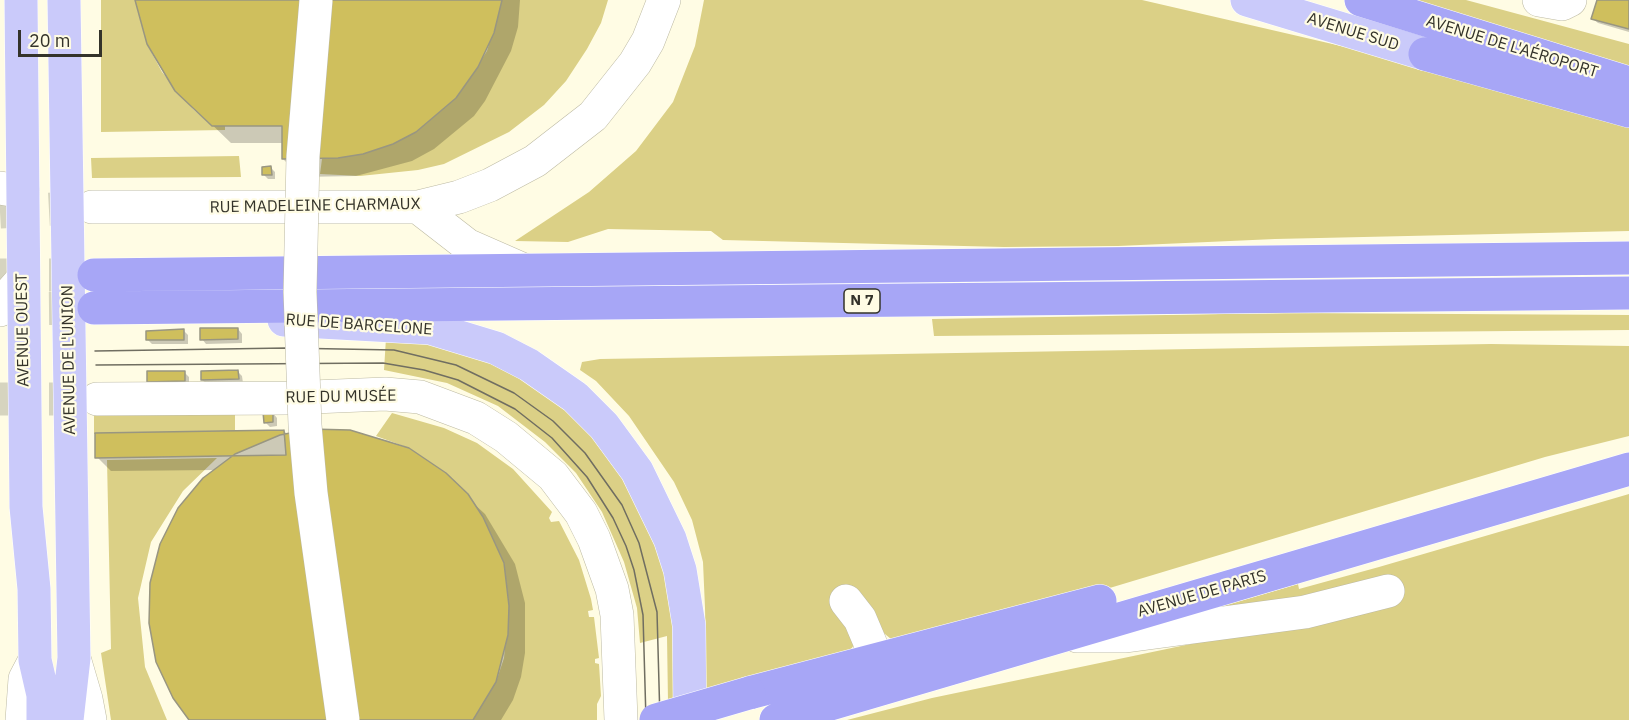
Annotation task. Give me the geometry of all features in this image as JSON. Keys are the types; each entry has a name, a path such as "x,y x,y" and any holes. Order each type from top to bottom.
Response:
{"highway":[{"name":"AVENUE DE L'AÉROPORT","path":"1361,0 1629,83"},
{"path":"1425,54 1629,111"},
{"name":"N 7","path":"94,275 1629,258"},
{"name":"N 7","path":"94,308 1629,293"},
{"name":"AVENUE DE PARIS","path":"776,720 1629,469"},
{"path":"656,720 749,693 1151,587 1195,596"}],"main road":[{"name":"AVENUE DE L'UNION","path":"64,0 74,658 67,720"},
{"name":"AVENUE SUD","path":"1247,0 1425,54"},
{"name":"AVENUE OUEST","path":"16,7 11,190 22,280 26,507 34,589 35,660"},
{"name":"RUE DE BARCELONE","path":"94,308 430,328 496,348 560,385 613,436 637,471 670,538 680,570 689,625 690,720"},
{"path":"35,660 43,695 43,720"}],"street":[{"path":"316,0 303,156 300,292 304,414 311,493 343,720"},
{"name":"RUE MADELEINE CHARMAUX","path":"92,207 418,207 459,197 490,185 535,161 567,139 593,116 635,63 648,41 664,0"},
{"path":"1539,0 1562,4 1570,0"},
{"path":"418,207 467,245 524,270"},
{"path":"0,310 7,297 22,280"},
{"name":"RUE DU MUSÉE","path":"97,399 289,398 385,394 420,397 476,418 506,437 553,476 581,513 594,539 612,589 617,615 621,720"},
{"path":"1060,636 1126,636 1305,612 1388,591"},
{"path":"846,601 860,619 871,645 869,662"},
{"path":"74,658 90,720"},
{"path":"22,720 25,679 35,660"}],"shaded area":[{"path":"101,0 135,0 147,44 162,72 193,109 212,126 225,126 225,130 101,132"},
{"path":"502,0 608,0 601,23 566,81 544,105 509,132 444,164 418,170 360,176 320,174 322,159 363,154 416,132 456,98 487,51"},
{"path":"704,0 1142,0 1393,58 1629,122 1629,231 1275,239 1118,246 1004,247 723,240 711,231 608,229 568,242 515,241 589,192 636,151 673,102 695,46"},
{"path":"1412,0 1466,0 1629,44 1629,67"},
{"path":"239,156 241,177 92,178 91,158"},
{"path":"1284,313 1629,315 1629,330 934,336 932,319"},
{"path":"386,338 416,341 498,363 555,399 595,434 645,511 670,583 678,699 668,702 667,636 640,643 637,608 624,562 602,512 576,473 545,442 498,406 447,383 384,370"},
{"path":"1491,344 1629,346 1629,436 1545,457 1113,587 909,644 891,639 880,630 854,645 849,652 700,690 706,655 703,562 692,520 674,482 629,416 596,381 580,370 582,362 600,359"},
{"path":"94,407 235,408 235,433 94,434"},
{"path":"392,413 444,428 477,443 513,469 552,512 549,518 551,522 559,521 579,560 591,599 593,610 588,611 589,617 594,617 599,658 595,659 595,663 599,664 601,696 597,704 597,720 473,720 496,682 504,658 509,606 504,563 483,517 468,494 446,473 409,448 376,436"},
{"path":"217,458 183,491 151,542 138,598 145,667 167,720 111,720 101,653 111,649 107,460"},
{"path":"1629,494 1629,720 847,720 932,698 1387,603 1210,618 1209,610 1298,584 1299,589 1379,567"}],"building":[{"path":"135,0 502,0 494,33 478,67 456,98 416,132 393,144 363,154 338,158 282,159 282,126 212,126 175,91 147,44"},
{"path":"1597,0 1629,0 1629,29 1591,19"},
{"path":"271,166 272,175 262,175 262,167"},
{"path":"200,328 238,328 238,339 200,340"},
{"path":"184,329 184,340 146,340 146,331"},
{"path":"238,370 239,379 201,380 201,371"},
{"path":"147,371 185,371 185,381 147,382"},
{"path":"263,412 273,412 273,422 264,423"},
{"path":"310,429 350,430 409,448 446,473 468,494 483,517 504,563 509,606 508,635 496,682 473,720 189,720 173,698 156,662 149,623 150,583 160,544 178,508 203,478 235,454 280,435"},
{"path":"284,430 286,455 95,458 95,433"}],"tunnel":[{"path":"0,212 92,207"},
{"path":"0,275 94,275"},
{"path":"0,309 94,308"},
{"path":"0,399 97,399"}],"tram line":[{"path":"95,351 286,348 394,350 456,365 514,393 553,421 585,453 622,505 639,543 657,612 660,720"},
{"path":"96,365 383,363 424,370 458,380 515,409 552,438 587,477 613,518 626,546 634,570 643,615 646,720"}]}
